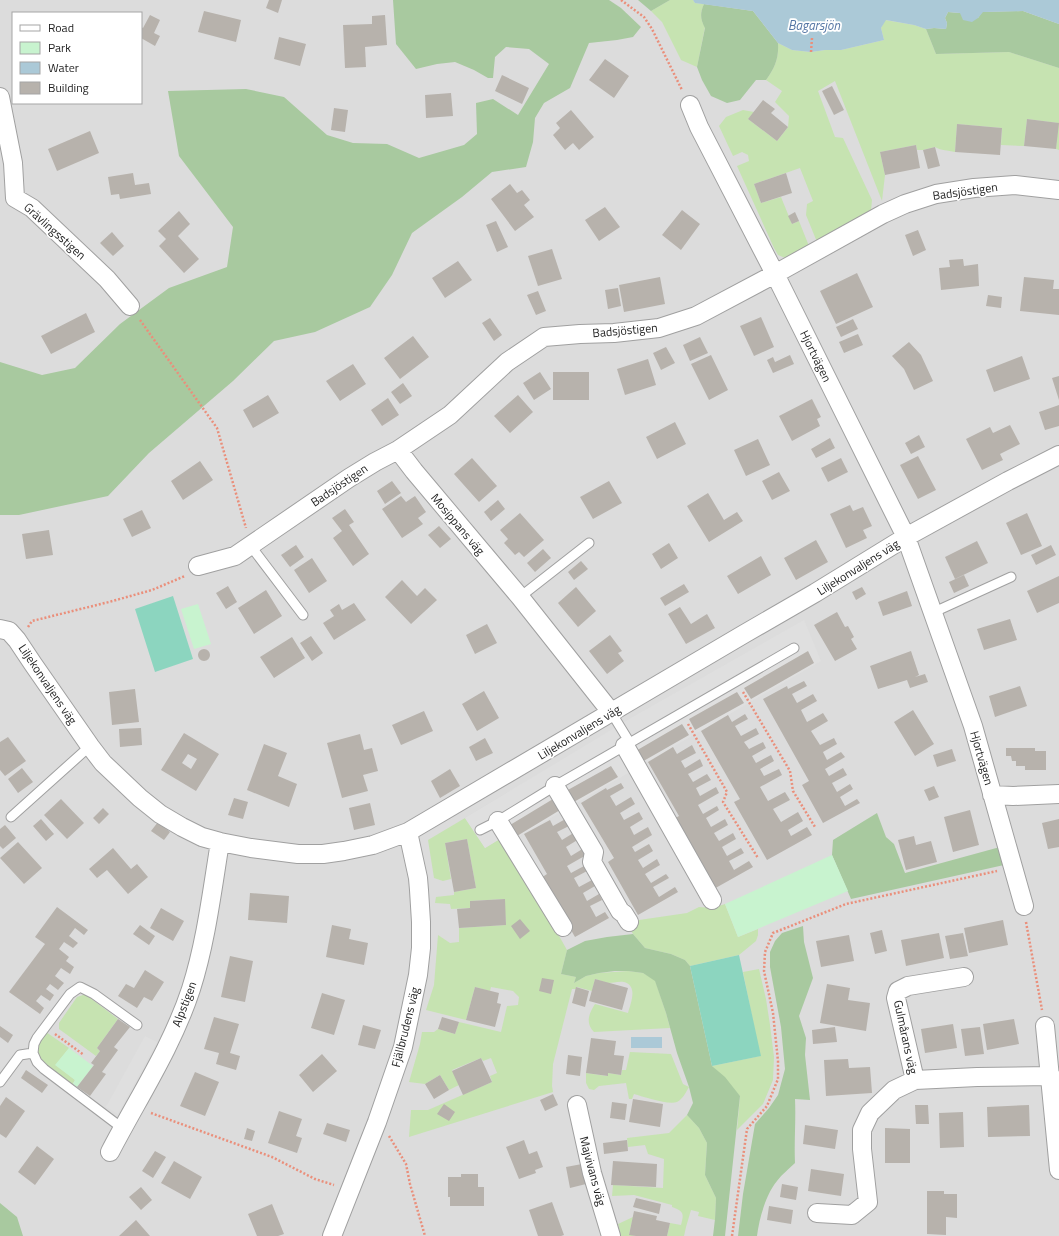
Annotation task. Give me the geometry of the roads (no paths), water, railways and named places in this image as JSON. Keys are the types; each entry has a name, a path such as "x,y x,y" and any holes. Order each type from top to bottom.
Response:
{"street":[{"name":"Grävlingsstigen","path":"0,97 13,163 8,199 32,208 107,279 130,306"},
{"name":"Hjortvägen","path":"690,105 699,127 775,274 906,537 973,726 1024,906"},
{"name":"Badsjöstigen","path":"198,566 235,556 355,474 398,450 450,415 507,362 544,337 580,334 614,334 659,328 696,316 883,214 905,204 936,194 974,188 1015,185 1059,190"},
{"name":"Mosippans väg","path":"398,450 520,596 611,712"},
{"name":"Liljekonvaljens väg","path":"0,629 9,632 17,640 90,746 108,768 140,798 160,814 189,831 202,837 220,842 251,848 298,854 323,854 344,851 373,845 408,832 815,593 906,537 1059,455"},
{"path":"628,744 712,900"},
{"path":"556,786 594,852 592,862 620,910 629,922"},
{"path":"992,795 1013,796 1059,794"},
{"path":"498,821 563,928"},
{"name":"Fjällbrudens väg","path":"332,1236 377,1122 403,1047 418,976 421,948 419,890 418,878 408,832"},
{"name":"Alpstigen","path":"110,1152 161,1060 191,989 202,943 220,842"},
{"name":"Gulmårans väg","path":"915,1080 896,998 898,991 908,986 964,976"},
{"path":"1045,1026 1059,1170"},
{"name":"Gulmårans väg","path":"817,1213 852,1215 868,1202 862,1149 862,1130 870,1113 894,1090 915,1080 1051,1076"},
{"name":"Majvivans väg","path":"577,1105 592,1173 612,1236"}],"lane":[{"path":"520,596 589,544"},
{"path":"250,545 303,615"},
{"path":"932,613 1011,577"},
{"path":"480,830 498,821 794,648"},
{"path":"611,712 628,744"},
{"path":"11,817 90,746"},
{"path":"122,1128 44,1069 37,1062 33,1053 34,1044 70,994 80,987 94,994 137,1025"},
{"path":"0,1082 20,1055 33,1053"}],"water":[{"name":"Bagarsjön","path":"693,0 1059,0 1059,24 1023,11 983,12 972,22 963,20 960,13 948,12 945,18 947,23 946,29 926,29 914,25 886,20 881,28 884,40 841,50 811,52 792,50 778,43 753,11 695,3"},
{"path":"631,1037 662,1037 662,1048 631,1048"}]}
